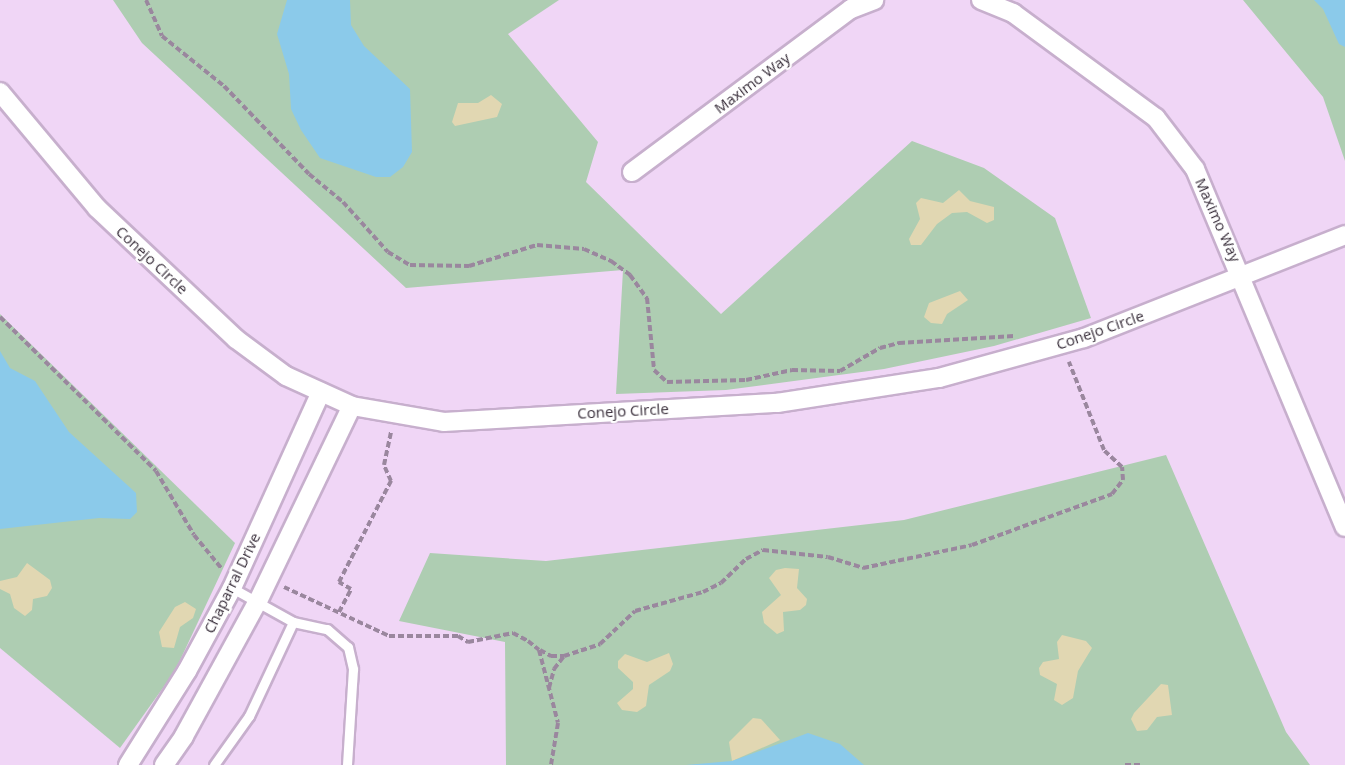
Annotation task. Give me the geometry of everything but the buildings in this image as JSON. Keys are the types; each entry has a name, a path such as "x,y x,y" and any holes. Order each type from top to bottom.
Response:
{"street":[{"name":"Maximo Way","path":"632,172 851,9 874,0"},
{"name":"Maximo Way","path":"981,0 1013,13 1156,118 1195,169 1244,277 1345,527"},
{"name":"Conejo Circle","path":"0,92 97,208 236,339 286,376 352,405 444,422 777,403 939,378 1063,344 1244,277 1345,235"},
{"name":"Chaparral Drive","path":"128,765 187,671 232,588 321,392"},
{"name":"Chaparral Drive","path":"164,765 184,736 258,601 352,405"}],"lane":[{"path":"232,588 293,622 327,629 348,647 353,669 348,765"},
{"path":"214,765 249,716 293,622"}],"path":[{"path":"146,0 162,36 224,86 388,252 410,265 469,266 537,245 584,249 611,261 630,275 647,298 654,370 667,382 746,380 792,369 840,371 880,348 899,343 972,336 1017,336 1027,339 1034,352"},
{"path":"539,650 551,656 564,656 600,644 646,605 702,592 721,582 746,558 763,550 828,557 864,568 972,545 1112,494 1123,480 1122,466 1104,450 1085,409 1063,344"},
{"path":"339,612 351,589 339,582 391,481 384,465 394,413"},
{"path":"549,688 554,669 564,656"},
{"path":"1125,765 1143,765"}],"green space":[{"path":"113,0 559,0 508,34 598,142 586,182 721,314 912,141 984,168 1055,218 1091,318 994,346 884,369 726,390 616,394 623,270 406,288 142,43"},
{"path":"1243,0 1345,0 1345,161 1323,97"},
{"path":"0,314 235,543 175,671 120,748 0,648"},
{"path":"1166,455 1286,732 1310,765 506,765 505,642 399,621 430,553 546,561 904,520"}],"sand":[{"path":"491,95 502,104 497,117 455,126 452,122 458,103 478,103"},
{"path":"959,190 970,201 994,207 994,220 987,223 967,212 952,213 937,224 921,245 911,245 909,239 920,219 916,203 921,198 943,203"},
{"path":"960,291 968,300 947,314 942,324 931,323 924,317 929,303"},
{"path":"27,563 50,580 52,588 47,596 33,599 32,610 25,616 14,608 10,594 0,589 0,581 17,577"},
{"path":"799,569 797,588 807,599 806,605 800,610 783,612 784,631 777,634 764,623 762,612 781,595 769,578 776,570"},
{"path":"185,602 196,609 193,618 180,627 174,648 162,647 159,632 175,607"},
{"path":"1062,635 1086,641 1092,648 1078,671 1073,698 1062,705 1054,700 1057,684 1040,675 1039,668 1043,662 1059,659 1057,642"},
{"path":"669,653 673,664 670,671 649,685 646,706 637,712 622,710 617,703 633,689 633,682 618,668 618,661 625,654 647,662"},
{"path":"1161,684 1168,685 1172,715 1157,717 1147,730 1137,731 1131,719 1134,713"},
{"path":"753,718 761,719 780,740 732,761 729,742"}],"water":[{"path":"287,0 350,0 351,25 364,46 410,89 412,152 403,167 390,177 376,177 320,158 301,130 291,109 289,74 277,34"},
{"path":"1314,0 1345,0 1345,47 1339,44 1323,9"},
{"path":"0,351 10,368 35,381 69,432 136,493 137,512 130,519 99,518 0,529"},
{"path":"808,733 840,744 864,765 686,765 732,761"}]}
